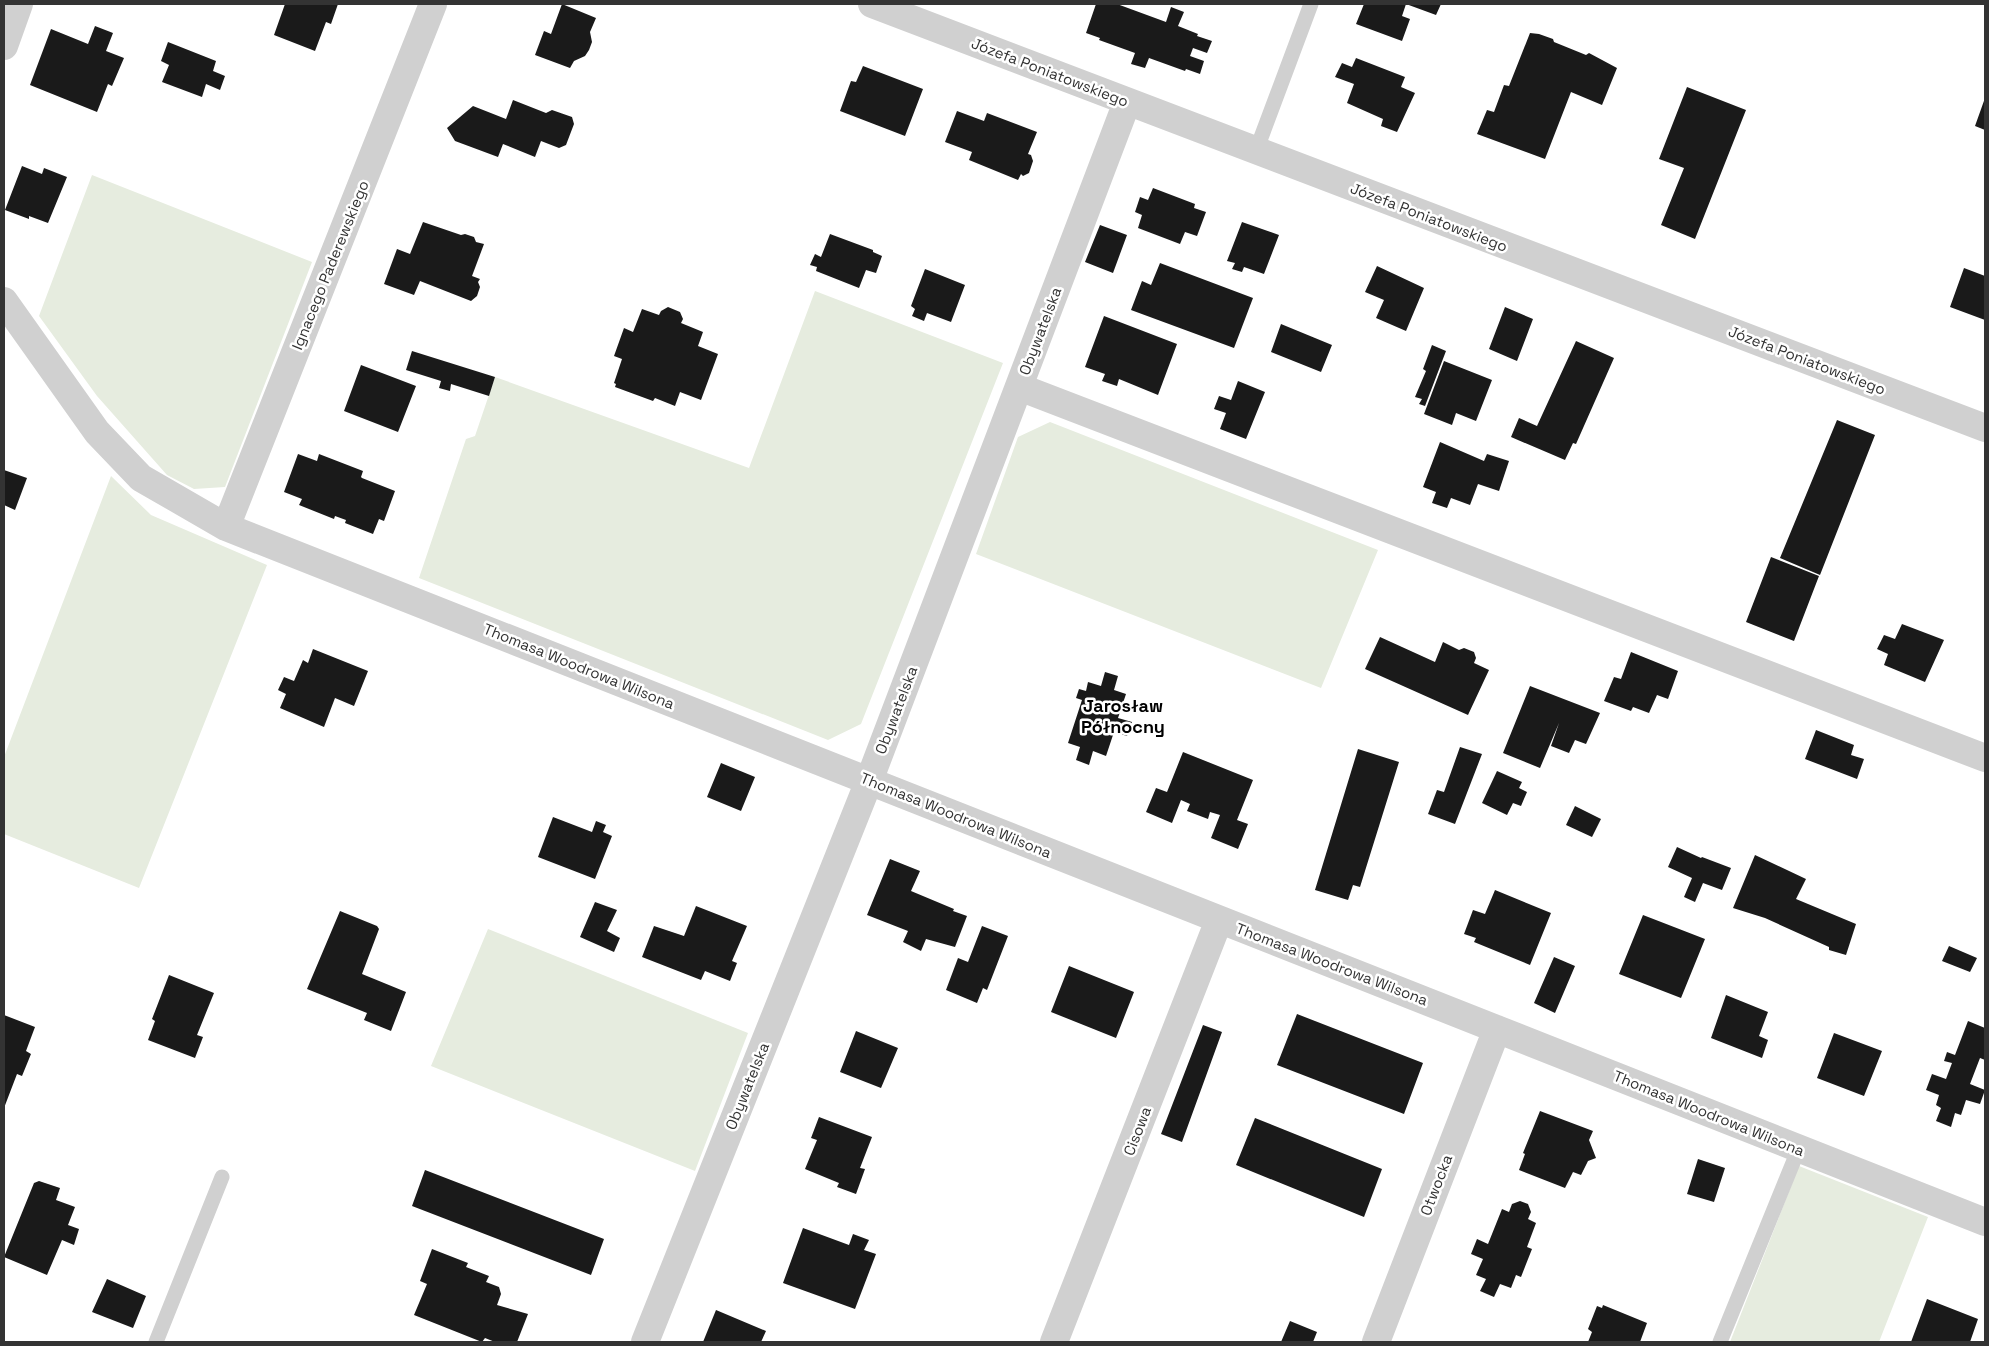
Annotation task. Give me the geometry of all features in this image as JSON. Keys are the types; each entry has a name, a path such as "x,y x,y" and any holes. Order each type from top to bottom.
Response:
{"street":[{"path":"4,46 19,4"},
{"name":"Ignacego Paderewskiego","path":"226,527 433,4"},
{"name":"Józefa Poniatowskiego","path":"872,4 1985,428"},
{"name":"Obywatelska","path":"645,1342 869,781 1127,102"},
{"name":"Thomasa Woodrowa Wilsona","path":"4,301 97,432 141,478 226,527 1985,1222"},
{"path":"1019,387 1985,758"},
{"name":"Cisowa","path":"1054,1342 1220,920"},
{"name":"Otwocka","path":"1376,1342 1497,1029"}],"lane":[{"path":"1256,151 1312,4"},
{"path":"1720,1342 1799,1148"},
{"path":"156,1342 222,1177"}],"shaded area":[{"path":"92,175 312,262 225,487 194,489 167,475 97,396 39,316"},
{"path":"815,291 1003,363 861,724 828,740 419,578 466,439 475,436 495,377 749,468"},
{"path":"1050,422 1378,550 1321,688 976,554 1018,437"},
{"path":"111,476 151,515 267,565 139,888 4,834 4,757"},
{"path":"488,929 748,1033 695,1171 431,1066"},
{"path":"1799,1166 1928,1217 1879,1342 1730,1342"}],"building":[{"path":"285,4 338,4 331,24 326,22 315,51 274,35"},
{"path":"562,4 596,18 590,32 592,42 589,50 585,56 574,61 570,68 535,55 544,31 551,34"},
{"path":"1096,4 1117,4 1166,22 1171,7 1184,12 1178,26 1212,41 1207,53 1193,48 1190,56 1204,61 1200,74 1186,69 1185,71 1149,58 1145,68 1131,64 1135,53 1099,40 1100,38 1086,33"},
{"path":"1364,4 1406,4 1402,16 1410,19 1402,41 1356,24"},
{"path":"1406,4 1441,4 1436,15"},
{"path":"95,26 113,33 106,51 124,58 112,86 108,84 97,112 30,85 51,29 88,44"},
{"path":"1530,33 1553,39 1554,42 1586,55 1589,53 1617,68 1602,105 1571,92 1545,159 1477,134 1487,110 1494,112 1504,85 1509,86"},
{"path":"168,42 216,61 213,71 225,76 220,90 206,84 202,97 162,82 169,65 161,61"},
{"path":"1356,58 1405,77 1401,87 1415,93 1397,132 1381,126 1383,119 1347,103 1354,84 1335,77 1342,63 1352,67"},
{"path":"863,66 923,89 905,136 840,111 851,81 856,82"},
{"path":"1687,87 1746,110 1695,239 1661,225 1684,168 1659,159"},
{"path":"1985,98 1985,130 1975,126"},
{"path":"513,100 546,113 552,110 572,117 574,124 566,145 559,148 541,141 535,157 503,144 498,157 455,141 447,128 473,106 506,119"},
{"path":"957,111 984,121 987,113 1037,132 1028,154 1031,155 1033,161 1029,173 1023,176 1021,174 1018,180 969,160 972,152 945,142"},
{"path":"22,166 42,174 44,168 67,177 48,223 29,216 29,219 5,210"},
{"path":"1153,188 1195,204 1194,208 1206,212 1197,236 1185,232 1180,244 1138,228 1142,215 1135,212 1140,197 1148,200"},
{"path":"423,222 461,235 465,234 474,237 476,242 484,244 472,276 480,279 478,282 480,287 477,296 471,301 420,281 414,295 384,284 397,249 410,254"},
{"path":"1242,222 1279,235 1264,274 1244,267 1242,272 1232,269 1235,263 1227,261"},
{"path":"1100,225 1127,235 1113,273 1085,262"},
{"path":"830,234 873,250 873,252 882,256 876,273 866,270 859,288 816,271 817,267 810,265 815,254 821,257"},
{"path":"1160,263 1253,298 1234,348 1131,310 1142,281 1151,285"},
{"path":"1377,266 1424,288 1406,331 1376,318 1384,300 1365,292"},
{"path":"1964,268 1985,276 1985,320 1950,307"},
{"path":"925,269 965,285 951,322 927,313 924,321 912,316 915,309 911,306"},
{"path":"668,307 680,312 683,319 681,323 703,332 698,346 718,354 701,400 680,392 675,406 655,398 653,401 615,387 616,384 614,383 622,359 614,356 624,328 633,332 642,309 659,315 661,311"},
{"path":"1505,307 1533,319 1517,361 1489,349"},
{"path":"1104,316 1177,344 1158,395 1119,379 1117,386 1102,381 1105,374 1085,367"},
{"path":"1281,324 1332,345 1321,372 1271,352"},
{"path":"1576,341 1614,358 1576,444 1573,443 1565,460 1511,437 1519,418 1537,426"},
{"path":"1432,345 1446,351 1425,406 1419,404 1422,399 1415,397 1426,371 1423,369"},
{"path":"412,351 495,377 489,396 451,384 450,391 439,388 441,381 406,370"},
{"path":"1444,361 1492,380 1476,421 1456,413 1452,425 1424,414"},
{"path":"361,365 416,386 398,432 344,411"},
{"path":"1238,381 1265,392 1246,439 1220,429 1226,413 1214,409 1219,396 1231,400"},
{"path":"1837,420 1875,435 1820,575 1780,558"},
{"path":"1440,442 1484,461 1487,454 1509,461 1499,491 1478,484 1470,505 1451,498 1447,508 1432,503 1436,492 1423,487"},
{"path":"298,454 317,461 319,454 363,471 362,478 395,491 384,521 379,519 373,534 345,523 346,520 335,516 334,519 299,505 302,499 284,492"},
{"path":"4,470 27,478 15,510 4,505"},
{"path":"1771,557 1819,576 1794,641 1746,622"},
{"path":"1902,624 1944,640 1925,682 1884,665 1888,654 1877,649 1884,635 1895,639"},
{"path":"1380,637 1435,662 1443,642 1459,650 1464,648 1474,652 1476,658 1474,663 1489,670 1468,715 1365,669"},
{"path":"313,649 368,671 354,706 335,698 324,727 280,708 286,694 278,690 284,677 294,681 303,660 308,663"},
{"path":"1631,652 1678,671 1668,699 1657,695 1649,713 1633,707 1631,711 1604,701 1614,677 1621,679"},
{"path":"1105,672 1118,676 1114,690 1126,694 1118,718 1132,722 1127,736 1114,732 1106,756 1093,751 1089,765 1076,760 1080,747 1068,743 1082,700 1076,698 1079,689 1086,691 1088,682 1101,686"},
{"path":"1530,686 1600,713 1586,744 1575,740 1569,753 1551,746 1559,723 1540,768 1503,753"},
{"path":"1816,730 1854,745 1851,755 1864,759 1857,779 1805,759"},
{"path":"1460,747 1482,754 1455,824 1428,814 1437,790 1444,792"},
{"path":"1358,749 1399,762 1360,887 1353,885 1348,900 1315,890"},
{"path":"1183,752 1253,780 1237,820 1248,824 1238,849 1211,838 1220,815 1210,812 1208,819 1187,811 1190,804 1181,800 1172,823 1146,812 1156,788 1167,792"},
{"path":"721,763 755,777 741,811 707,797"},
{"path":"1497,771 1522,782 1519,788 1527,792 1521,806 1513,803 1507,815 1482,803"},
{"path":"1575,806 1601,819 1592,837 1566,825"},
{"path":"553,817 592,832 596,821 606,825 603,832 612,836 595,879 538,857"},
{"path":"1677,847 1701,858 1731,868 1722,890 1703,883 1695,902 1684,897 1692,878 1668,867"},
{"path":"1755,855 1806,879 1796,899 1856,924 1846,955 1829,950 1829,947 1765,918 1733,908"},
{"path":"890,859 920,871 911,891 967,916 955,947 926,939 921,951 903,942 908,931 867,915"},
{"path":"1495,890 1551,913 1530,965 1474,942 1476,938 1464,934 1473,910 1485,914"},
{"path":"595,902 617,910 607,931 620,938 614,952 580,937"},
{"path":"696,906 747,926 732,961 737,963 730,981 705,971 701,980 642,957 654,926 684,936"},
{"path":"340,911 377,926 379,929 362,974 406,992 391,1031 364,1020 367,1013 307,989"},
{"path":"1643,915 1705,939 1681,998 1619,974"},
{"path":"982,926 1008,936 987,990 983,988 977,1003 946,990 958,958 968,962"},
{"path":"1949,946 1977,958 1970,972 1942,961"},
{"path":"1554,957 1575,966 1555,1013 1534,1003"},
{"path":"1069,966 1134,992 1116,1038 1051,1012"},
{"path":"169,975 214,993 197,1035 203,1037 195,1058 148,1040 155,1021 152,1019"},
{"path":"1726,995 1768,1012 1759,1036 1768,1040 1762,1058 1711,1038"},
{"path":"1297,1014 1423,1063 1404,1114 1277,1065"},
{"path":"4,1015 35,1027 26,1051 31,1054 22,1076 17,1074 4,1108"},
{"path":"1968,1021 1985,1028 1985,1060 1980,1058 1970,1084 1985,1090 1980,1104 1966,1100 1961,1115 1955,1113 1951,1127 1936,1121 1941,1108 1936,1105 1939,1095 1926,1090 1932,1074 1946,1079 1952,1063 1944,1061 1947,1052 1955,1055"},
{"path":"1203,1025 1222,1032 1182,1142 1161,1134"},
{"path":"856,1031 898,1048 881,1088 840,1072"},
{"path":"1834,1033 1882,1051 1864,1096 1817,1078"},
{"path":"1540,1111 1593,1131 1589,1140 1596,1158 1588,1161 1581,1175 1573,1172 1565,1188 1519,1170 1525,1154 1523,1153"},
{"path":"819,1117 872,1137 860,1168 865,1169 856,1194 837,1187 839,1183 805,1169 817,1140 811,1138"},
{"path":"1255,1118 1382,1169 1364,1217 1236,1165"},
{"path":"1698,1159 1725,1168 1714,1202 1687,1194"},
{"path":"425,1170 604,1239 591,1275 412,1206"},
{"path":"39,1181 60,1188 56,1200 75,1207 68,1225 79,1229 74,1245 62,1240 47,1275 4,1257 34,1183"},
{"path":"1520,1201 1528,1204 1531,1212 1528,1219 1536,1223 1527,1247 1532,1249 1521,1277 1516,1275 1511,1288 1500,1284 1494,1297 1480,1291 1486,1279 1476,1275 1483,1259 1471,1254 1477,1239 1488,1244 1502,1209 1509,1212 1512,1204"},
{"path":"803,1228 849,1245 853,1234 869,1240 864,1250 876,1254 855,1309 783,1283"},
{"path":"432,1249 468,1263 466,1267 489,1276 486,1282 499,1287 501,1294 497,1305 528,1314 517,1342 495,1342 485,1338 482,1342 414,1315 427,1284 420,1281"},
{"path":"107,1279 146,1296 133,1328 92,1312"},
{"path":"1927,1299 1978,1319 1970,1342 1911,1342"},
{"path":"1603,1305 1647,1323 1640,1342 1588,1342 1592,1332 1588,1329 1597,1306 1602,1308"},
{"path":"716,1310 766,1331 761,1342 703,1342"},
{"path":"1290,1321 1317,1332 1313,1342 1281,1342"}],"district":[{"name":"Jarosław Północny","path":"1123,715"}]}
